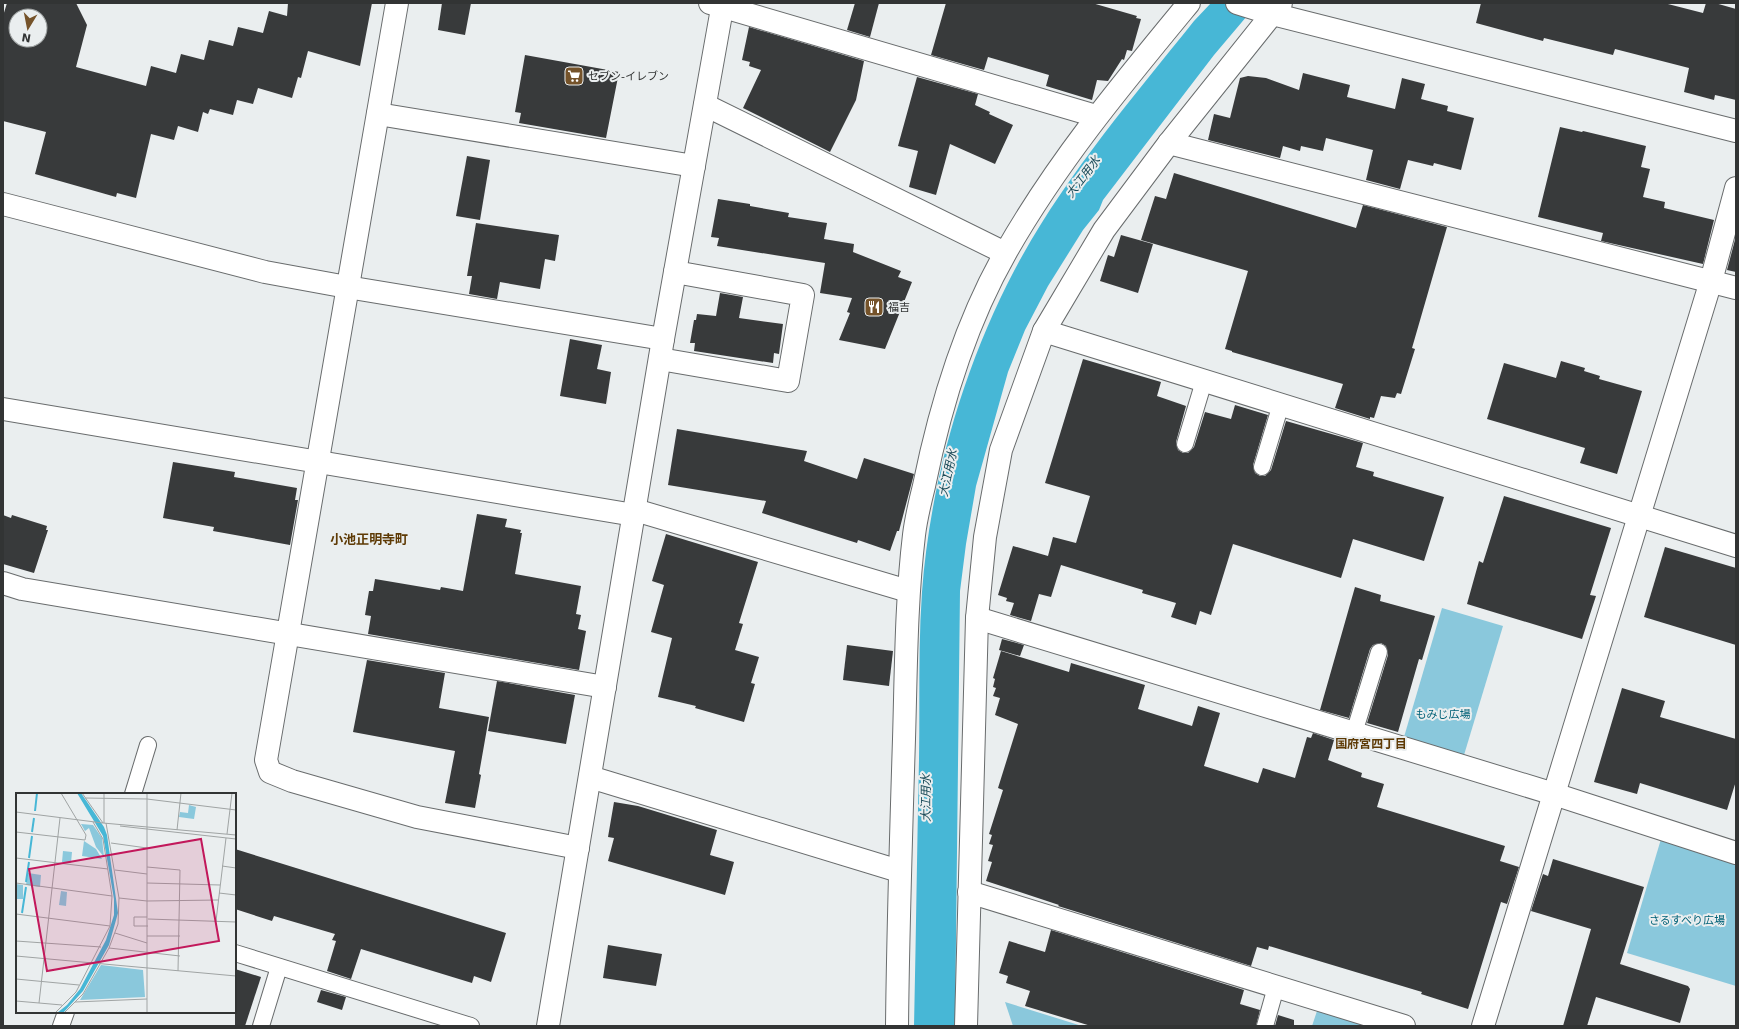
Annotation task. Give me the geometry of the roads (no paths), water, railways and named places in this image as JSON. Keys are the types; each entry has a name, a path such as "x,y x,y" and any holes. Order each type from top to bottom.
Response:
{"street":[{"path":"397,3 266,760 270,772 292,781 418,817 578,848"},
{"path":"897,1026 899,871 908,591 914,531 932,443 944,401 966,339 1005,253 1066,158 1096,116 1189,3"},
{"path":"1238,3 1272,9 1736,132"},
{"path":"548,1026 634,512 705,105 718,4 1096,116"},
{"path":"966,1026 977,618 985,537 1001,450 1044,331 1104,230 1272,9"},
{"path":"705,105 1005,253"},
{"path":"378,114 694,166"},
{"path":"1169,143 1736,288"},
{"path":"1483,1026 1711,281 1736,188"},
{"path":"3,204 265,272 662,349 788,381 803,294 675,272"},
{"path":"1044,331 1736,546"},
{"path":"3,409 318,462 634,512 908,591"},
{"path":"3,583 22,589 605,687"},
{"path":"977,618 1554,794 1736,853"},
{"path":"590,777 899,871"},
{"path":"969,892 1404,1026"}],"lane":[{"path":"1185,444 1204,381"},
{"path":"1262,467 1281,404"},
{"path":"1354,733 1379,652"},
{"path":"133,793 148,745"},
{"path":"236,953 471,1026"},
{"path":"261,1026 279,967"},
{"path":"1265,1026 1276,987"},
{"path":"61,1026 66,1013"}],"water":[{"name":"大江用水","path":"1211,3 1258,3 1214,55 1103,200 1099,210 1083,230 1048,286 1025,330 1008,372 976,486 960,591 955,1026 914,1026 922,592 926,551 933,510 941,468 952,427 979,347 1014,271 1033,237 1053,205 1098,142 1194,21"}],"place":[{"name":"セブン-イレブン","path":"574,76"},
{"name":"福吉","path":"874,307"}],"district":[{"name":"小池正明寺町","path":"369,539"},
{"name":"国府宮四丁目","path":"1371,744"}],"park label":[{"name":"もみじ広場","path":"1443,714"},
{"name":"さるすべり広場","path":"1687,920"}]}
